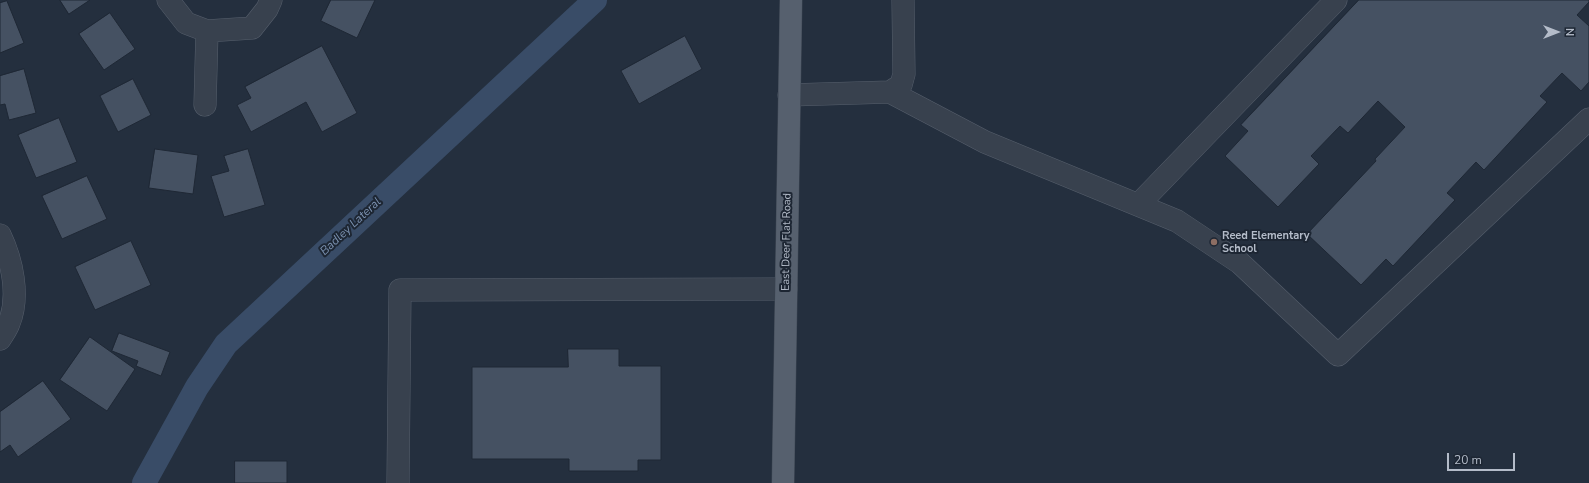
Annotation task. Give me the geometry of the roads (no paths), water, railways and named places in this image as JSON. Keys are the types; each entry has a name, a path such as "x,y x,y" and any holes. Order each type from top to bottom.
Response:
{"main road":[{"name":"East Deer Flat Road","path":"783,483 791,0"}],"street":[{"path":"168,0 186,23 206,31 252,28 267,9 271,0"},
{"path":"890,92 901,85 904,74 903,0"},
{"path":"1138,205 1336,0"},
{"path":"205,105 206,31"},
{"path":"789,95 890,92 985,142 1177,221 1240,263 1338,355 1589,119"},
{"path":"0,235 4,243 13,274 13,303 5,331"},
{"path":"398,483 400,290 786,289"}],"waterway":[{"name":"Badley Lateral","path":"144,483 197,387 226,344 595,0"}],"place":[{"name":"Reed Elementary School","path":"1214,242"}]}
